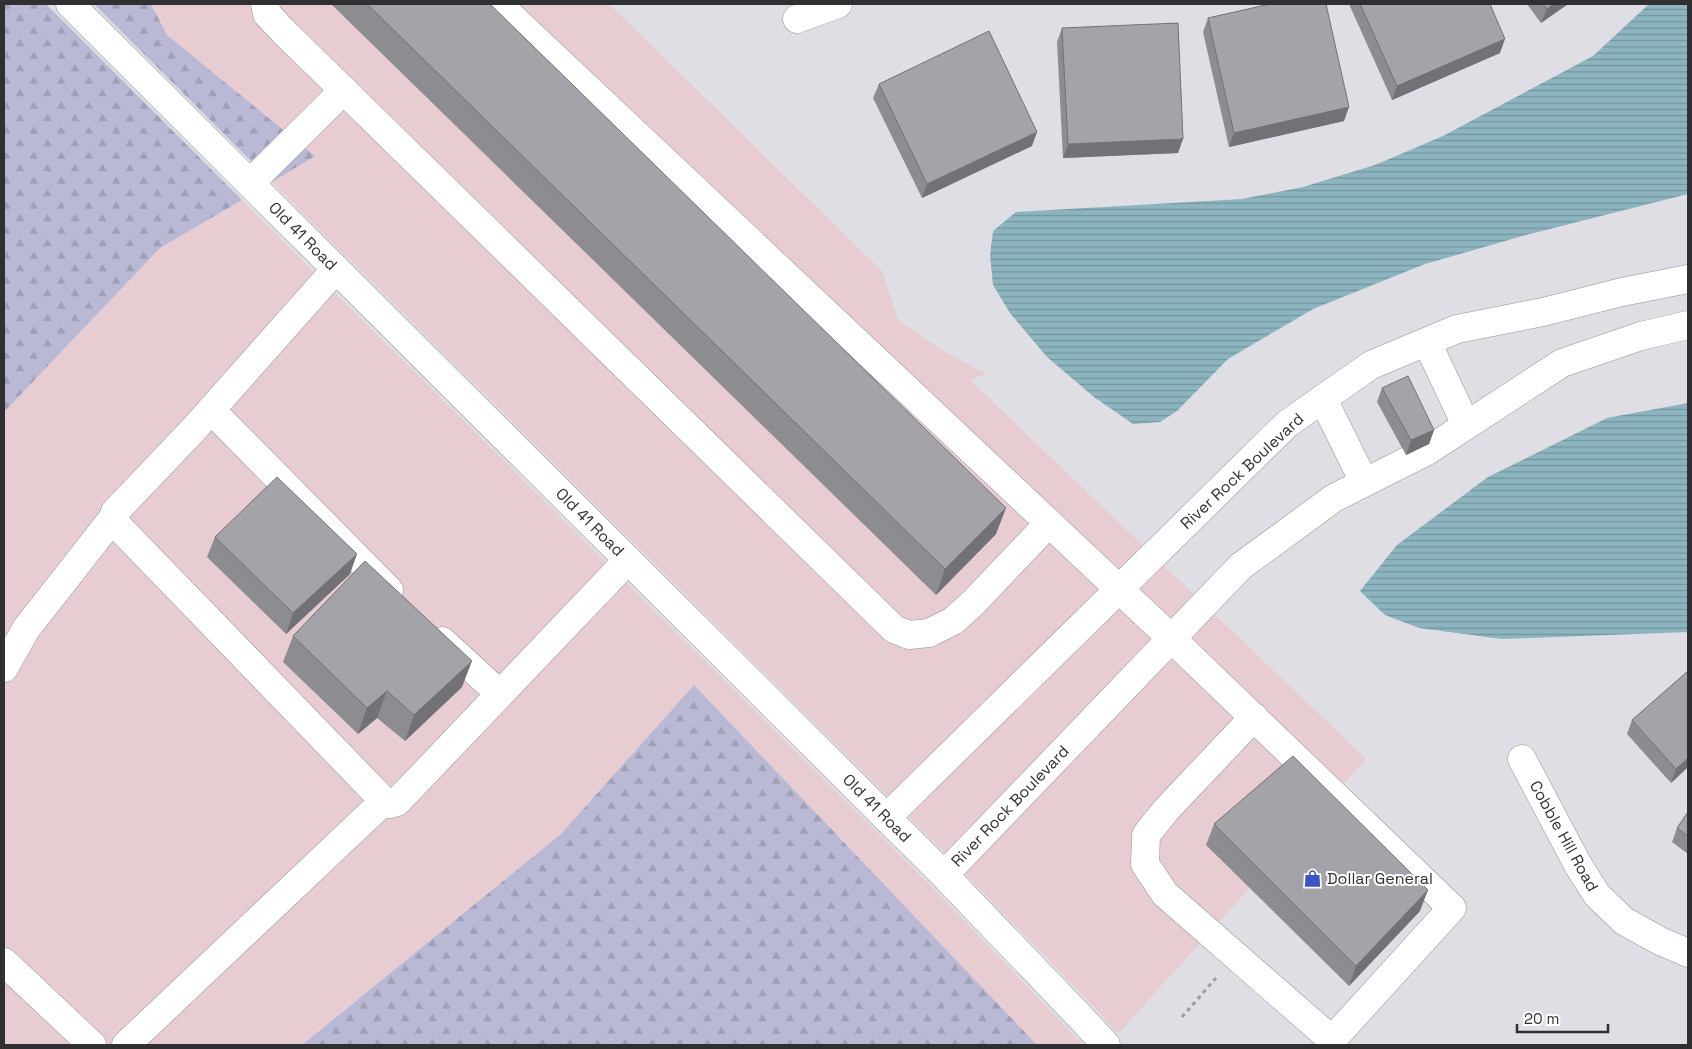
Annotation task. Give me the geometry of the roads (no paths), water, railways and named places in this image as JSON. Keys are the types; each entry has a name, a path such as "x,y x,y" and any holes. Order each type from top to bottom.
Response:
{"street":[{"name":"Old 41 Road","path":"70,4 944,875 1106,1045"},
{"path":"265,4 267,14 894,628 909,635 929,633 953,621 974,602 1049,523"},
{"path":"498,4 1172,638 1254,717 1452,908 1333,1043 1165,894 1145,864 1146,835 1166,810 1254,717"},
{"path":"797,20 838,4"},
{"path":"250,183 344,90"},
{"path":"4,668 26,629 113,518 115,512 211,410 336,269"},
{"name":"River Rock Boulevard","path":"886,818 1287,424 1371,366 1457,329 1688,279"},
{"name":"River Rock Boulevard","path":"944,875 1241,566 1334,498 1427,451 1562,363 1641,336 1688,325"},
{"path":"1427,342 1466,426"},
{"path":"1323,399 1364,482"},
{"path":"211,410 405,606"},
{"path":"113,518 115,523 390,804 397,802 628,560"},
{"path":"425,625 500,694"},
{"name":"Cobble Hill Road","path":"1522,759 1578,865 1597,895 1624,921 1660,942 1688,953"},
{"path":"126,1045 384,800"},
{"path":"4,962 92,1045"}],"place":[{"name":"Dollar General","path":"1313,878"}]}
